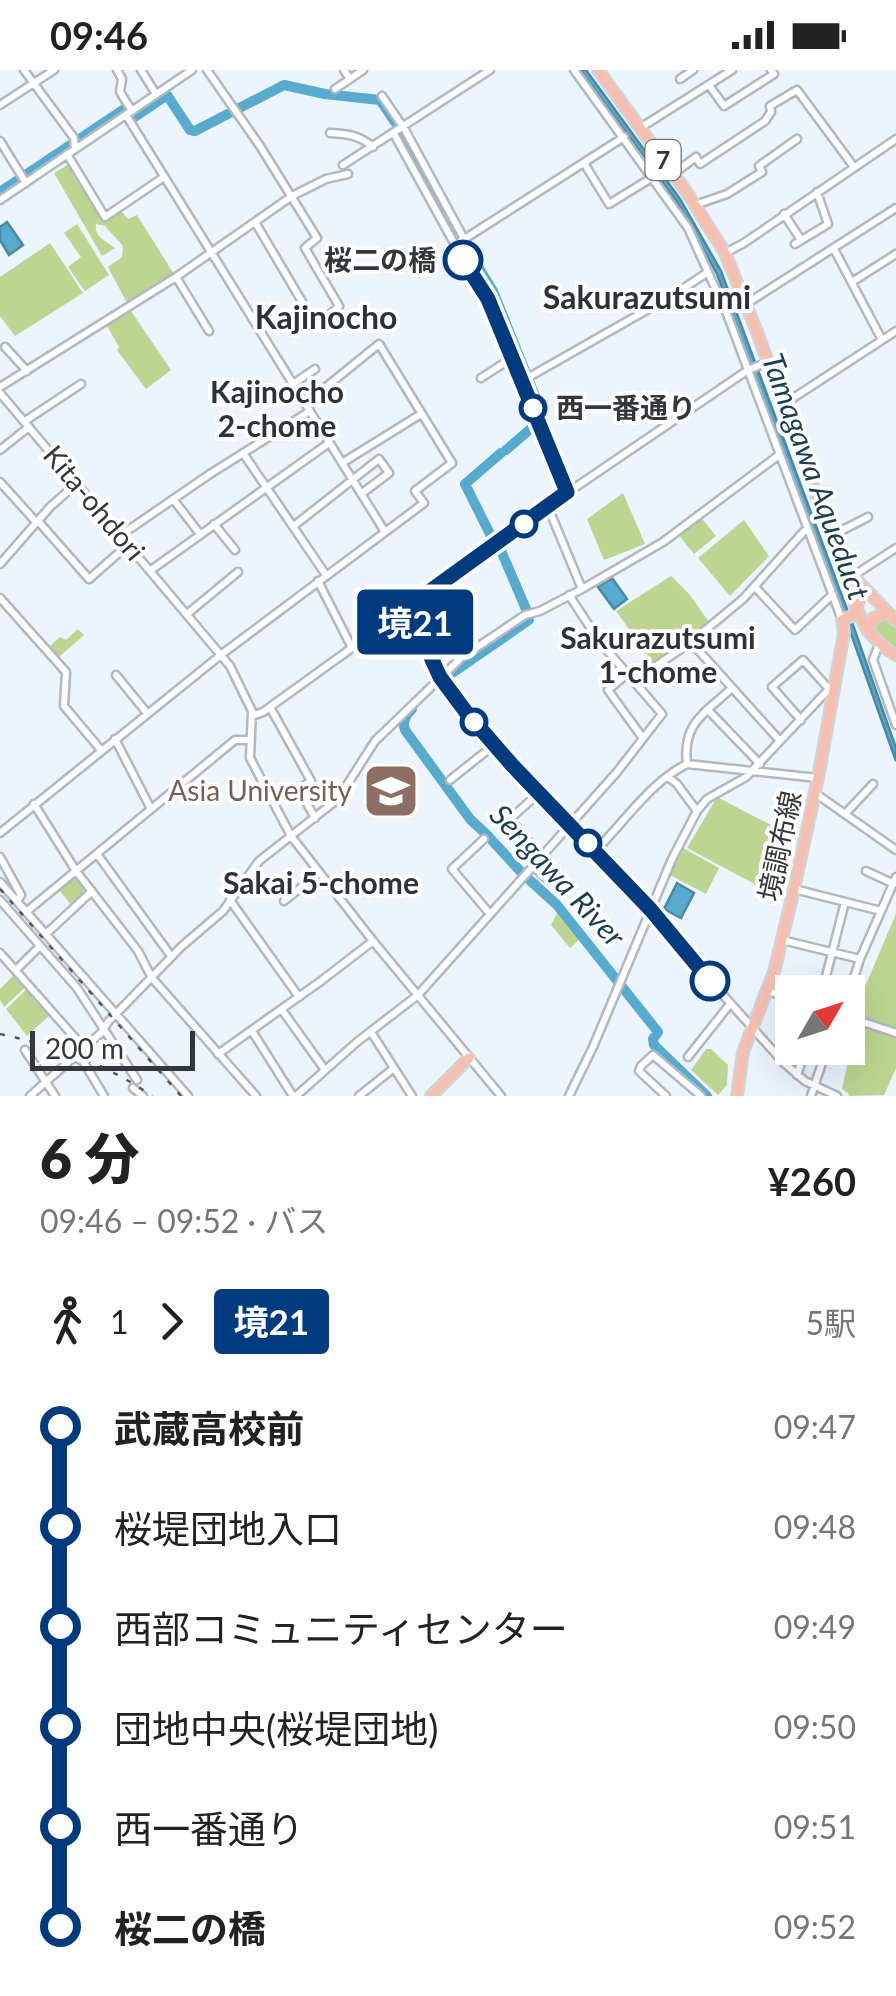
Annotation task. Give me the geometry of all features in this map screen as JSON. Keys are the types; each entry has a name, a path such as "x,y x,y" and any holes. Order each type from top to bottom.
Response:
{"main road":[{"name":"7","path":"598,70 696,205 724,252 838,552 849,616 896,655"},
{"name":"7","path":"838,552 856,579 896,621"},
{"name":"境調布線","path":"738,1096 742,1058 768,991 794,889 844,634 860,597 856,579"},
{"path":"849,616 864,602 876,602"},
{"path":"868,631 872,618 886,613"},
{"path":"431,1096 469,1058"}],"street":[{"path":"24,70 75,144"},
{"path":"0,106 54,70"},
{"path":"117,70 122,79 120,92 129,113 164,177 385,532"},
{"path":"141,70 157,94"},
{"path":"0,200 23,178 67,154 75,144 192,70"},
{"path":"207,70 316,238 305,248 339,306 317,327 255,222"},
{"path":"344,70 350,78"},
{"path":"335,89 363,70"},
{"path":"343,165 490,70"},
{"path":"574,70 688,228 749,370 832,596 849,616"},
{"path":"680,79 692,70"},
{"path":"640,128 730,70"},
{"path":"709,85 724,106 774,74 771,70"},
{"path":"674,174 696,157 700,164 765,121 770,106 797,90 854,167"},
{"path":"382,96 455,245 488,299 512,358 527,378 567,492"},
{"path":"398,132 474,257 465,263"},
{"path":"330,133 353,134 373,147"},
{"path":"455,245 624,137"},
{"path":"696,205 727,194 762,172 759,166 797,139"},
{"path":"724,252 896,140"},
{"path":"0,141 23,178"},
{"path":"67,154 105,217 164,177"},
{"path":"584,163 609,204 652,176"},
{"path":"0,390 176,277 292,196 326,179 348,174"},
{"path":"784,214 798,242 828,224 816,192"},
{"path":"746,304 896,208"},
{"path":"834,249 881,338"},
{"path":"852,282 896,254"},
{"path":"527,378 708,272"},
{"path":"176,277 209,331"},
{"path":"784,404 896,330"},
{"path":"0,833 222,654 424,503 415,491 452,463 378,344 308,407 121,535"},
{"path":"5,348 27,371"},
{"path":"481,378 512,358"},
{"path":"501,1096 291,836 252,762 252,716 270,707 567,492 749,370 765,364"},
{"path":"293,384 315,370"},
{"path":"0,450 27,424 81,384"},
{"name":"Kita-ohdori","path":"0,390 222,654 252,716"},
{"path":"342,463 421,414"},
{"path":"151,570 329,442"},
{"path":"243,453 326,575"},
{"path":"30,1096 103,1030 171,956 223,911 259,862 338,799 376,741 461,658 529,615 663,542 779,455"},
{"path":"294,526 380,460 390,473 361,494"},
{"path":"0,482 89,579 129,544"},
{"path":"0,564 50,507 78,483"},
{"path":"173,500 200,534"},
{"path":"548,506 582,589"},
{"path":"832,536 868,517"},
{"path":"214,524 236,550"},
{"path":"634,682 691,642 756,586 807,528"},
{"path":"856,579 896,548"},
{"path":"187,614 238,572"},
{"path":"318,581 352,648"},
{"path":"756,586 795,630 832,596"},
{"path":"252,1031 294,1096 418,995 617,772 662,714 600,641 570,595"},
{"path":"0,598 66,672 64,706 101,750"},
{"path":"408,607 440,677 494,745 651,910 797,1076 837,1096"},
{"path":"691,642 781,742"},
{"path":"879,644 873,660 896,726"},
{"path":"569,1096 672,858 697,811 707,799 753,772 832,688 803,660 772,687 801,720"},
{"path":"627,674 608,690 642,738"},
{"path":"116,675 147,713"},
{"path":"686,764 689,730 732,688"},
{"path":"270,707 311,781 298,789 315,818"},
{"path":"708,710 760,764"},
{"path":"115,738 151,809"},
{"path":"26,912 235,740 250,740"},
{"path":"450,780 494,745"},
{"path":"595,851 651,791 686,764 818,778"},
{"path":"668,776 697,811"},
{"path":"844,814 874,784"},
{"path":"815,793 896,850"},
{"path":"539,794 510,819 542,858"},
{"path":"34,804 76,871 138,952 152,978 256,1096"},
{"path":"484,839 452,868 490,914"},
{"path":"96,854 171,956"},
{"path":"0,857 21,895 17,901"},
{"path":"534,867 550,880 557,872"},
{"path":"855,975 894,884 866,871"},
{"path":"284,901 319,873"},
{"path":"0,882 188,1096"},
{"path":"794,889 881,911"},
{"path":"46,934 92,891"},
{"path":"0,900 76,988 142,1096"},
{"path":"230,900 299,997"},
{"path":"826,975 846,902"},
{"path":"782,940 860,959"},
{"path":"218,1054 372,941"},
{"path":"16,970 40,946"},
{"path":"0,954 84,1048"},
{"path":"768,991 775,993"},
{"path":"688,1057 730,1004"},
{"path":"282,1010 325,1070"},
{"path":"865,1023 896,1033"},
{"path":"371,1032 412,1096"},
{"path":"25,1050 55,1096"},
{"path":"666,1096 639,1071 651,1055 701,1096"},
{"path":"74,1058 82,1061 104,1096"},
{"path":"797,1076 801,1065"},
{"path":"810,1096 821,1065"},
{"path":"358,1096 394,1068"}],"green space":[{"path":"69,164 104,221 122,212 128,219 137,215 174,274 127,303 108,267 122,257 123,246 105,226 96,224 99,235 115,248 102,256 54,173"},
{"path":"77,224 109,275 85,291 68,267 81,257 64,233"},
{"path":"50,243 83,293 15,336 0,316 0,277"},
{"path":"131,311 171,370 146,389 117,350 119,347 106,324"},
{"path":"623,493 645,544 604,560 587,519"},
{"path":"700,516 716,536 694,554 678,534"},
{"path":"744,520 769,556 730,596 698,558"},
{"path":"671,576 709,622 654,664 616,611"},
{"path":"884,616 896,624 896,652 871,633 875,620"},
{"path":"78,629 84,635 57,656 50,646 60,637 66,640"},
{"path":"717,797 796,838 768,891 687,848"},
{"path":"683,848 719,868 706,894 670,875"},
{"path":"77,874 90,891 73,907 59,890"},
{"path":"557,913 579,940 570,948 551,925"},
{"path":"896,914 896,1068 884,1095 849,1096 842,1089 847,1065 865,1065 865,987"},
{"path":"16,973 27,986 4,1007 0,989"},
{"path":"28,988 51,1014 27,1036 6,1009"},
{"path":"706,1049 728,1065 727,1085 718,1095 691,1070"}],"water":[{"path":"580,70 586,70 680,199 721,271 854,628 896,748 896,761 717,274 677,202"},
{"path":"7,222 23,245 9,255 0,240 0,227"},
{"path":"612,578 627,599 614,609 598,587"},
{"path":"677,883 694,893 681,918 664,909"}],"waterway":[{"name":"Sengawa River","path":"130,115 133,118 167,95 190,130 195,131 284,85 380,100 493,291 541,411"},
{"name":"Sengawa River","path":"0,192 126,108"},
{"name":"Sengawa River","path":"506,450 535,425"},
{"name":"Sengawa River","path":"492,538 465,484 501,453"},
{"name":"Sengawa River","path":"448,676 529,620 499,546"},
{"name":"Sengawa River","path":"412,709 405,718 405,730 470,819 557,905 658,1032 654,1045 707,1096"}],"railway":[{"path":"0,889 181,1096"},
{"path":"0,1034 79,1057 152,1096"}],"bus line":[{"name":"境21","path":"463,260 484,290 567,492 408,607 440,677 466,712 651,910 710,981"}],"place":[{"name":"桜二の橋","path":"463,260"},
{"name":"西一番通り","path":"533,408"},
{"name":"Asia University","path":"391,791"}],"district":[{"name":"Sakurazutsumi","path":"647,298"},
{"name":"Kajinocho","path":"326,318"},
{"name":"Kajinocho 2-chome","path":"277,410"},
{"name":"Sakurazutsumi 1-chome","path":"658,656"},
{"name":"Sakai 5-chome","path":"321,884"}],"water label":[{"name":"Tamagawa Aqueduct","path":"815,477"}]}
